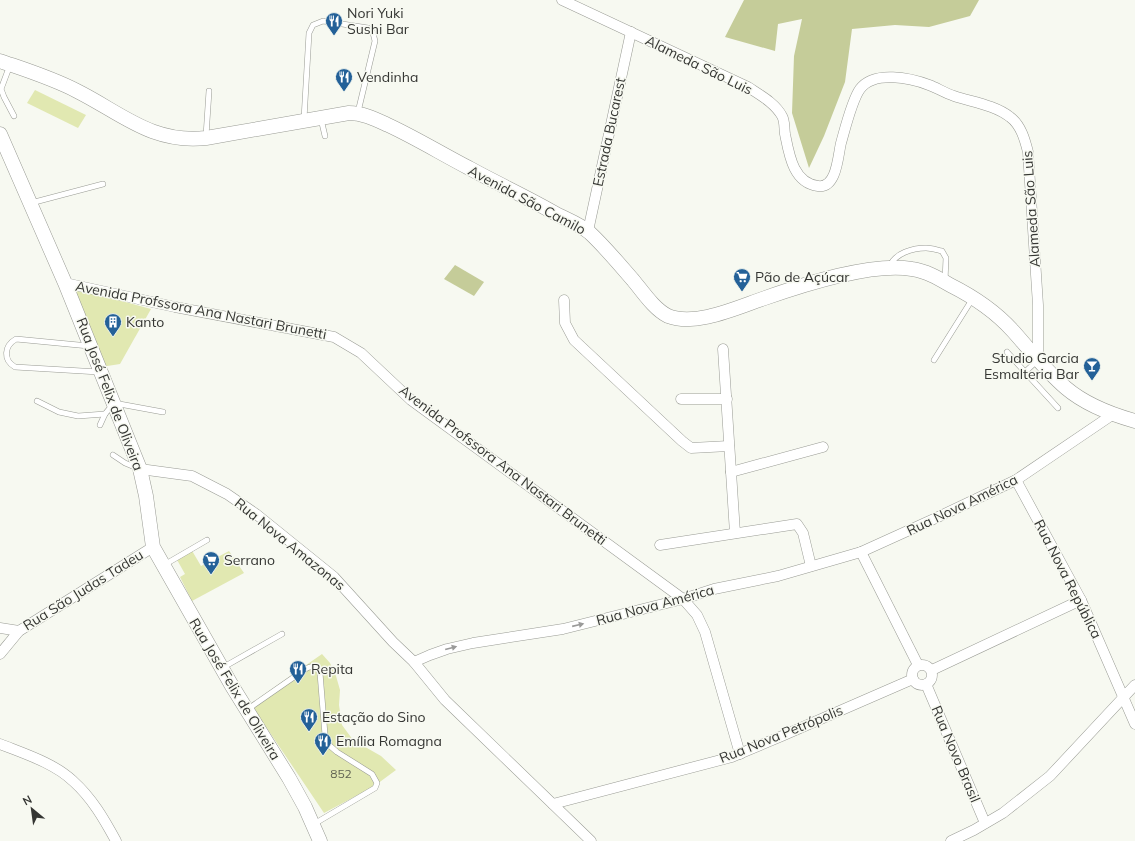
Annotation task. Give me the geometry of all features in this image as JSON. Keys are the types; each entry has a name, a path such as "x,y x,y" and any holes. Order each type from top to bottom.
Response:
{"main road":[{"name":"Avenida São Camilo","path":"5,63 50,78 126,120 146,129 170,137 183,139 190,140 206,138 349,113 358,113 369,117 519,193 588,231 662,313 676,318 694,319 710,316 768,296 827,279 864,271 896,268 914,269 930,274 974,298 1006,325 1066,388 1095,407 1112,415 1135,421"},
{"name":"Rua José Felix de Oliveira","path":"0,134 65,283 140,469 146,496 153,547 221,668 289,778 314,825 320,841"}],"street":[{"name":"Alameda São Luis","path":"562,0 748,87 770,102 779,111 784,119 785,133 790,154 798,175 803,180 818,186 824,186 827,184 837,169 841,143 853,105 861,88 869,82 888,77 908,79 992,108 1012,118 1019,127 1028,152 1038,305 1038,360"},
{"name":"Estrada Bucarest","path":"588,231 631,32"},
{"name":"Avenida Profssora Ana Nastari Brunetti","path":"65,283 175,307 334,336 361,352 411,400 683,598 697,616 705,632 740,754"},
{"path":"564,300 565,323 574,340 682,441 691,448 730,446"},
{"path":"723,349 735,533"},
{"path":"681,399 726,399"},
{"name":"Rua Nova América","path":"414,662 430,654 473,643 563,629 714,589 778,576 861,552 1016,480 1112,415"},
{"path":"731,472 823,447"},
{"name":"Rua Nova Amazonas","path":"140,469 192,476 233,498 256,514 334,577 393,642 414,662"},
{"name":"Rua Nova República","path":"1016,480 1082,600 1135,724"},
{"path":"660,545 797,524 803,533 811,566"},
{"name":"Rua São Judas Tadeu","path":"0,654 18,631 153,547"},
{"path":"861,552 918,665"},
{"path":"932,670 1082,600"},
{"path":"0,628 18,631"},
{"path":"414,662 445,700 591,841"},
{"path":"925,664 932,670 932,678 926,684 918,684 913,679 912,671 918,665 925,664"},
{"name":"Rua Nova Petrópolis","path":"553,804 740,754 913,679"},
{"name":"Rua Novo Brasil","path":"926,684 985,823"},
{"path":"951,841 1003,813 1050,776 1135,685"},
{"path":"0,744 36,758 73,781 98,810 116,841"}],"lane":[{"path":"304,121 309,33 314,25 322,21 368,28 372,33 375,41 358,113"},
{"path":"5,63 1,89 14,116"},
{"path":"206,138 209,91"},
{"path":"321,118 325,136"},
{"path":"31,203 103,184"},
{"path":"888,268 892,260 908,250 928,248 942,251 946,258 945,282"},
{"path":"934,360 974,298"},
{"path":"91,346 16,339 9,343 7,348 8,360 10,365 14,368 102,372"},
{"path":"1007,352 1058,408"},
{"path":"1025,372 1038,360"},
{"path":"37,402 59,412 78,416 105,414"},
{"path":"100,425 105,414 114,403 163,412"},
{"path":"113,455 125,463 140,469"},
{"path":"163,566 207,540"},
{"path":"221,668 282,634"},
{"path":"247,710 307,668 312,666 317,667 320,673 325,735 330,746 372,774 377,783 376,788 314,825"}],"green space":[{"path":"744,0 979,0 970,16 929,27 895,25 852,29 845,82 824,136 809,168 792,113 794,56 802,19 778,24 775,51 725,37"},
{"path":"455,265 484,282 474,296 444,279"}],"building":[{"path":"35,90 86,115 78,128 27,103"},
{"name":"Kanto","path":"74,288 151,309 120,364 101,367"},
{"name":"Serrano","path":"191,549 201,566 229,551 244,573 192,601 180,577 185,574 176,558"},
{"name":"Estação do Sino","path":"322,654 330,663 340,690 339,705 342,725 353,740 381,756 396,770 373,787 324,813 254,709 249,705"}],"place":[{"name":"Nori Yuki Sushi Bar","path":"334,36"},
{"name":"Vendinha","path":"344,92"},
{"name":"Pão de Açúcar","path":"742,292"},
{"name":"Kanto","path":"113,337"},
{"name":"Studio Garcia Esmalteria Bar","path":"1092,381"},
{"name":"Serrano","path":"211,575"},
{"name":"Repita","path":"298,684"},
{"name":"Estação do Sino","path":"309,732"},
{"name":"Emília Romagna","path":"323,756"}]}
